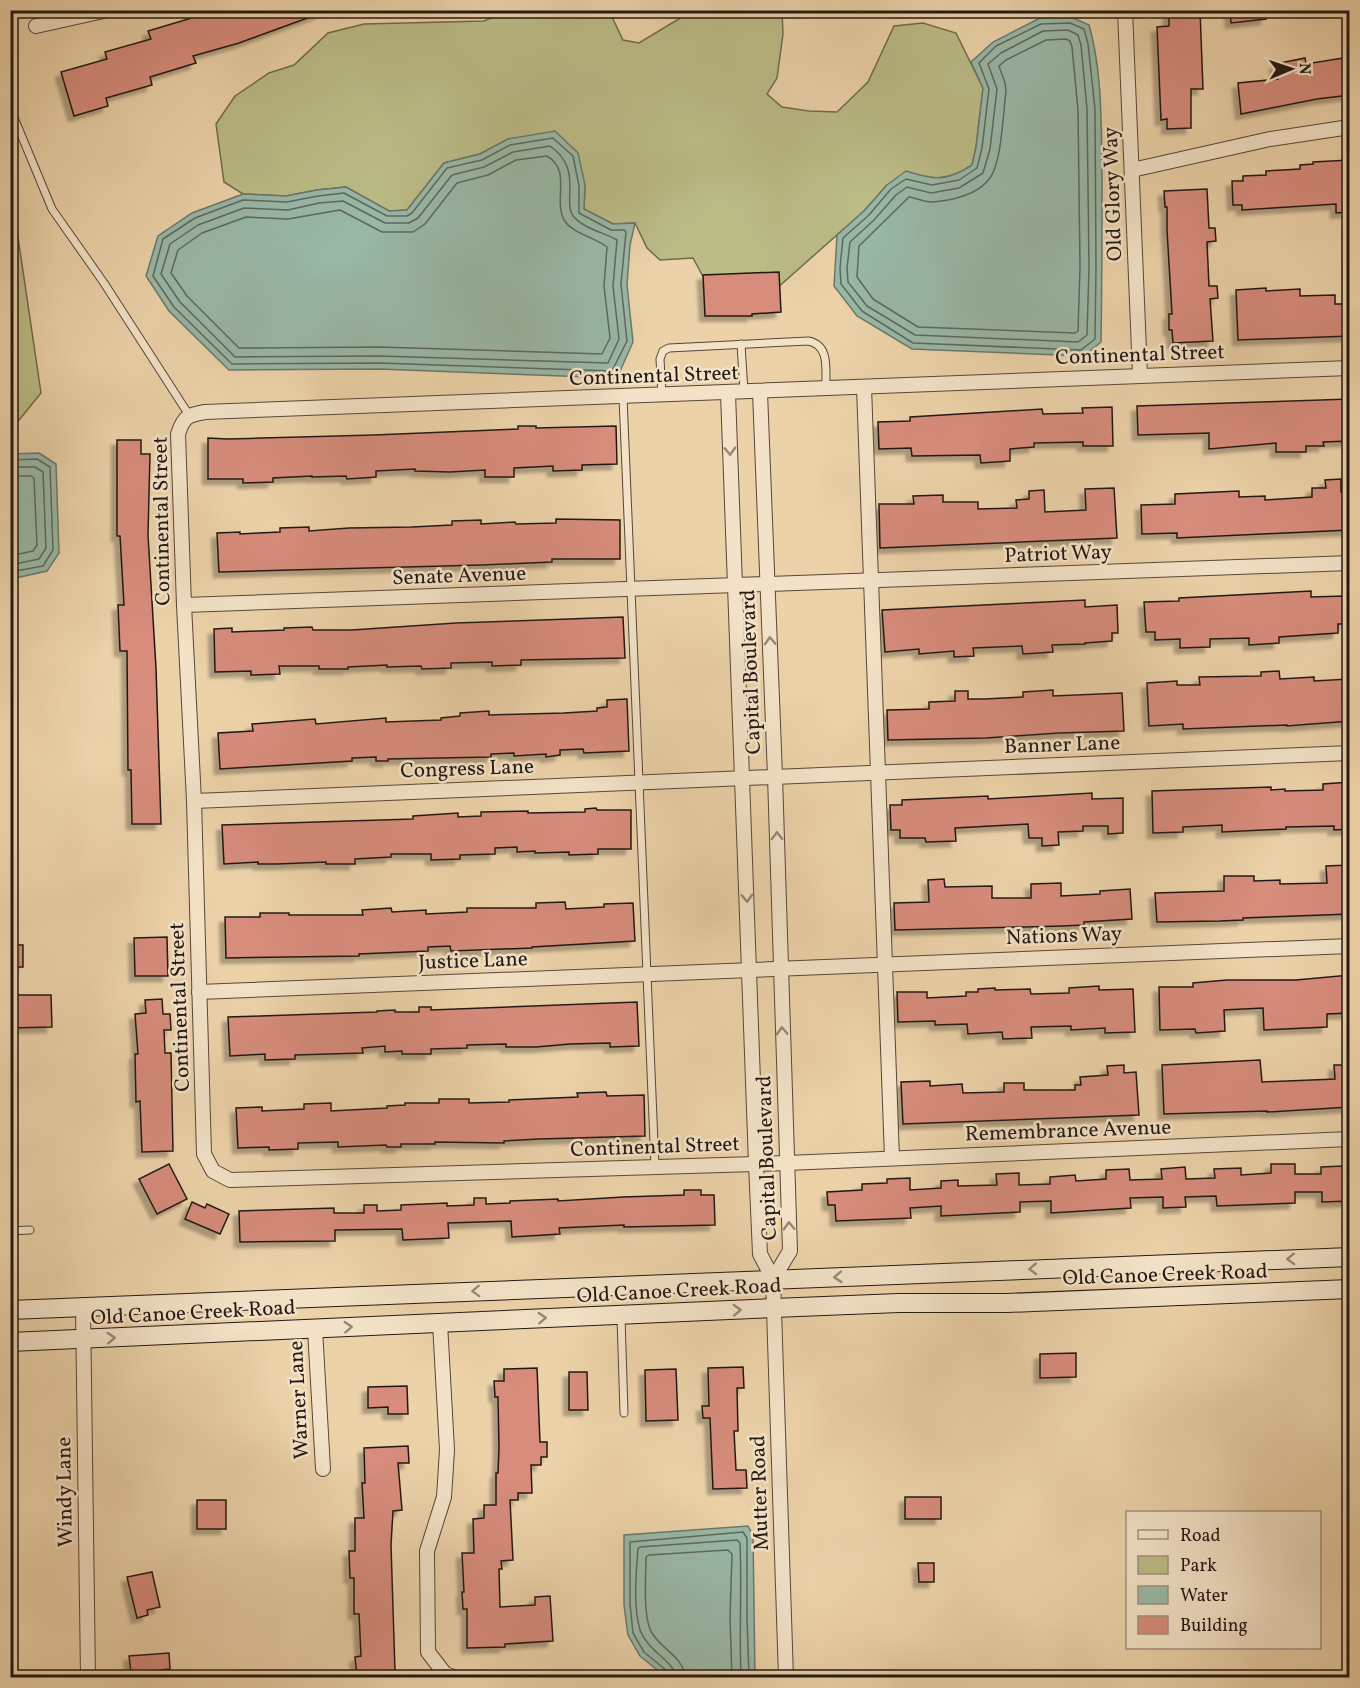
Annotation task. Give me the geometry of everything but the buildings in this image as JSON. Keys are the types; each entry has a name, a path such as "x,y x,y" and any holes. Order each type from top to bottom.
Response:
{"main road":[{"name":"Old Canoe Creek Road","path":"10,1310 1350,1257"},
{"name":"Old Canoe Creek Road","path":"10,1342 774,1308 899,1304 1007,1304 1350,1289"}],"street":[{"path":"36,26 108,10"},
{"name":"Old Glory Way","path":"1125,10 1140,375"},
{"path":"1132,170 1270,139 1350,127"},
{"name":"Continental Street","path":"787,1163 230,1180 213,1171 204,1154 194,801 178,434 181,424 189,415 205,412 1350,368"},
{"path":"864,387 892,1158"},
{"name":"Capital Boulevard","path":"760,392 790,1251 773,1279"},
{"name":"Capital Boulevard","path":"728,393 760,1254 773,1279"},
{"name":"Patriot Way","path":"735,586 1350,563"},
{"name":"Senate Avenue","path":"184,605 735,586"},
{"name":"Banner Lane","path":"742,777 1350,753"},
{"name":"Congress Lane","path":"194,801 742,777"},
{"name":"Nations Way","path":"749,969 1350,946"},
{"name":"Justice Lane","path":"199,992 749,969"},
{"name":"Remembrance Avenue","path":"787,1163 1350,1139"},
{"name":"Mutter Road","path":"773,1279 786,1677"},
{"name":"Windy Lane","path":"83,1307 88,1677"},
{"path":"440,1323 447,1450 444,1497 427,1551 428,1652 445,1674 457,1677"},
{"name":"Warner Lane","path":"315,1329 323,1469"}],"lane":[{"path":"10,108 52,210 104,283 189,415"},
{"path":"662,396 660,359 663,351 669,348 741,344 816,342 824,352 826,389"},
{"path":"741,344 744,392"},
{"path":"623,397 655,1167"},
{"path":"10,1231 30,1230"},
{"path":"621,1315 624,1413"}],"green space":[{"path":"506,11 605,11 611,15 623,40 639,43 692,11 782,11 783,34 777,78 767,94 782,107 809,111 837,112 868,82 894,26 923,23 956,33 983,88 972,165 957,175 887,185 864,211 776,289 714,297 693,258 660,260 647,248 635,223 613,224 584,209 585,185 508,139 480,154 444,163 407,210 389,211 346,187 286,196 243,194 224,182 216,124 235,96 269,73 294,65 328,33 364,24 484,21"},
{"path":"10,183 41,393 11,430 10,430"}],"water":[{"path":"1071,17 1089,25 1099,77 1102,167 1101,342 1084,356 912,349 857,316 834,286 837,235 864,211 887,185 906,171 940,178 963,171 972,165 983,88 971,62 993,42 1040,18"},
{"path":"555,131 578,153 585,185 584,209 613,224 635,223 630,245 627,285 633,342 617,378 379,369 229,370 169,311 146,276 158,236 192,213 243,194 286,196 346,187 389,211 407,210 444,163 480,154 508,139"},
{"path":"39,453 56,464 59,553 47,571 11,579 11,454"},
{"path":"748,1526 753,1535 755,1677 666,1677 640,1656 628,1635 624,1605 624,1535"}]}
